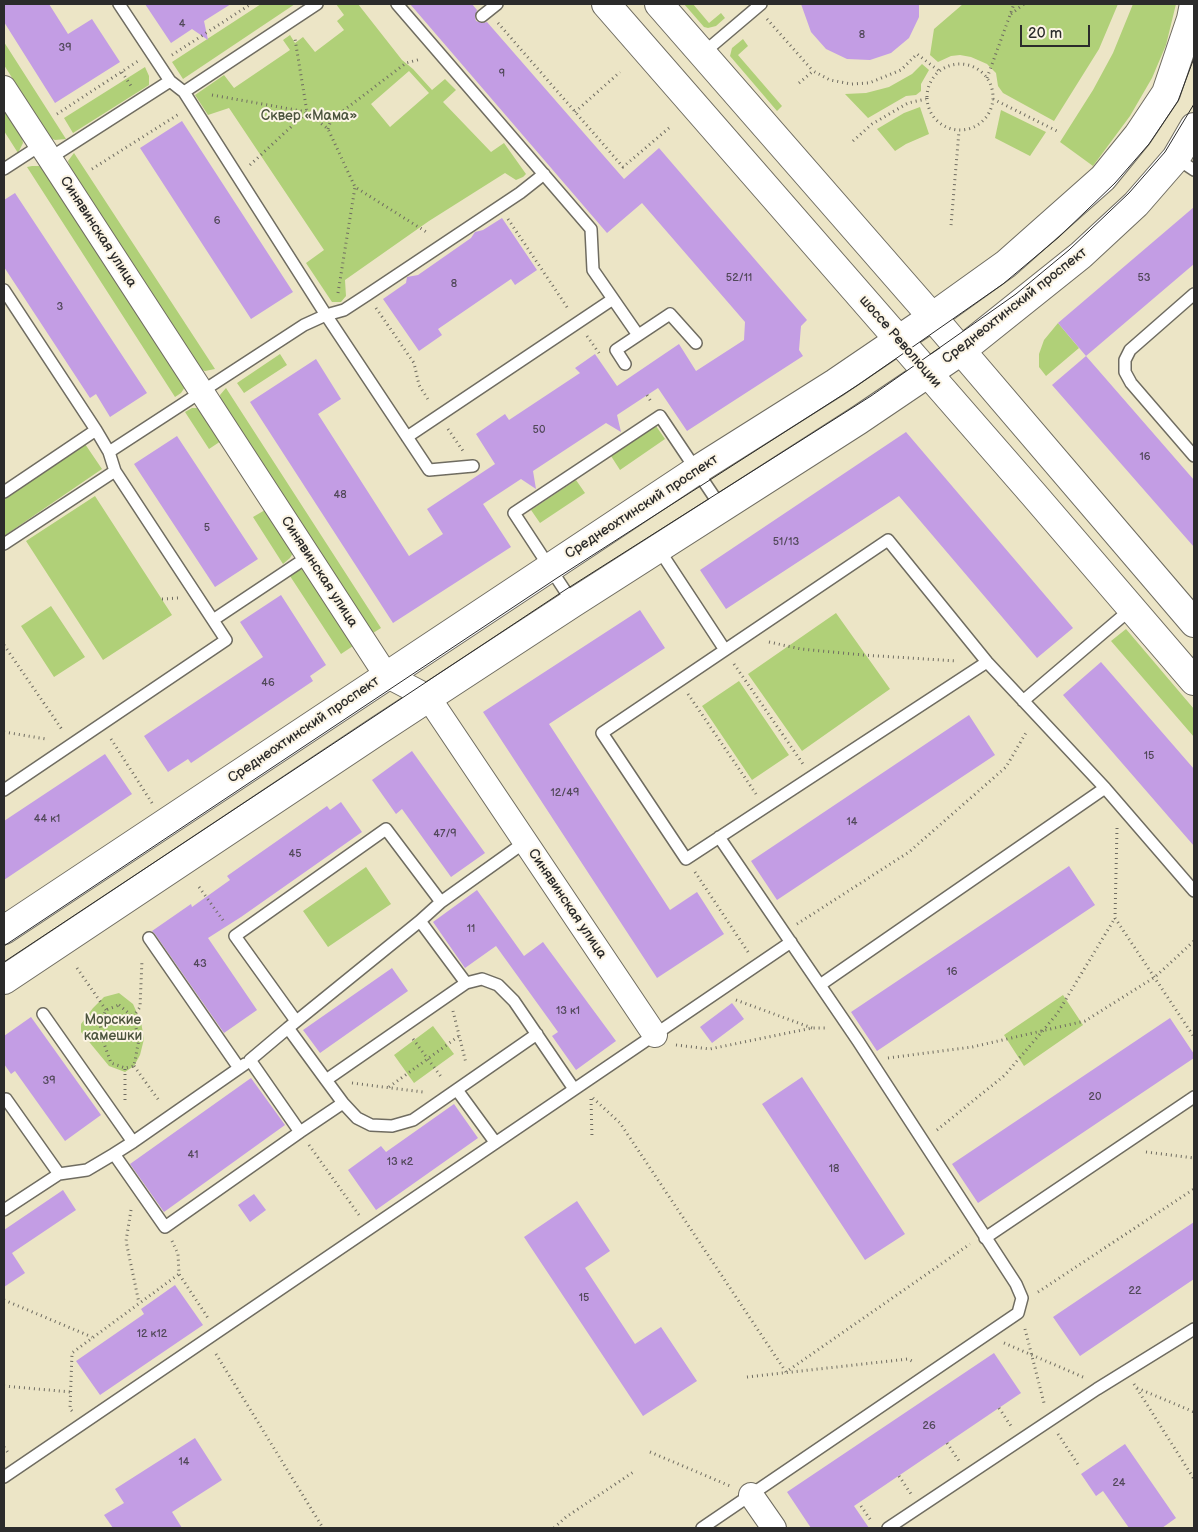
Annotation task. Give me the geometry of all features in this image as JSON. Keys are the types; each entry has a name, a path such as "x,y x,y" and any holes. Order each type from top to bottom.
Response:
{"main road":[{"name":"шоссе Революции","path":"606,4 1194,681"},
{"path":"659,4 932,317 1194,623"},
{"name":"Среднеохтинский проспект","path":"4,930 697,470 835,383 1006,264 1103,178 1138,134 1166,93 1194,4"},
{"name":"Среднеохтинский проспект","path":"4,980 428,697 852,424 961,351 1081,255 1136,204 1185,164 1194,127"}],"street":[{"name":"Синявинская улица","path":"4,88 386,675 428,697 655,1035"},
{"path":"751,1495 774,1528"}],"lane":[{"path":"119,4 170,81 184,92 193,105 330,314 429,470 473,466"},
{"path":"184,92 316,4"},
{"path":"397,4 444,50 591,229 593,270 638,335"},
{"path":"702,54 759,5"},
{"path":"4,170 45,152 170,81"},
{"path":"109,452 304,325 344,310 520,193 544,174"},
{"path":"4,290 96,430 109,452 115,471 226,640 4,790"},
{"path":"1194,294 1130,350 1125,360 1125,372 1131,383 1194,456"},
{"path":"407,437 613,299"},
{"path":"625,364 616,350 670,314 696,343"},
{"path":"573,603 514,513 660,416 722,507"},
{"path":"4,492 96,430"},
{"path":"4,544 115,471"},
{"path":"987,662 686,859 602,733 888,540 987,662 1106,788 1194,891"},
{"path":"658,548 725,650"},
{"path":"213,620 308,556"},
{"path":"1023,701 1132,609"},
{"path":"820,985 1106,788"},
{"path":"440,902 386,829 234,936 326,1080 357,1118 371,1125 392,1126 413,1120 537,1034"},
{"path":"702,1528 1018,1313 1022,1298 1016,1284 870,1060 719,837"},
{"path":"4,1210 59,1174 87,1170 114,1154 239,1068 440,902 525,842"},
{"path":"420,920 466,983"},
{"path":"149,938 239,1068"},
{"path":"4,1477 757,965 788,938"},
{"path":"326,1080 466,983 482,980 498,985 514,1001 574,1089"},
{"path":"43,1014 133,1142"},
{"path":"250,1060 300,1132"},
{"path":"453,1093 495,1142"},
{"path":"985,1238 1194,1097"},
{"path":"4,1101 6,1099 59,1174"},
{"path":"114,1154 165,1227 343,1103"},
{"path":"888,1528 1049,1421 1194,1329"}],"path":[{"path":"987,78 1014,4"},
{"path":"1010,15 1024,4"},
{"path":"759,5 813,71 830,80 851,84 869,83 901,70 917,54 939,71"},
{"path":"489,10 623,167 669,128"},
{"path":"292,20 307,112"},
{"path":"328,130 331,120 406,63"},
{"path":"954,65 970,66 980,70 987,78 991,84 993,99 991,109 982,122 969,130 959,131 949,129 933,118 926,98 932,79 939,71 954,65"},
{"path":"799,83 813,71"},
{"path":"575,112 620,72"},
{"path":"184,92 201,93 307,112 328,130 355,187 444,243"},
{"path":"853,141 872,124 908,103 926,98"},
{"path":"993,99 1057,131"},
{"path":"92,169 193,105"},
{"path":"238,175 307,112"},
{"path":"951,225 959,131"},
{"path":"330,314 355,187"},
{"path":"500,206 612,373 625,364"},
{"path":"367,295 414,363 419,385 473,466"},
{"path":"745,637 801,649 863,655 987,662"},
{"path":"4,645 72,744"},
{"path":"725,650 812,777"},
{"path":"680,681 765,807"},
{"path":"788,938 909,852 1006,767 1036,715"},
{"path":"101,724 152,803"},
{"path":"4,732 72,744"},
{"path":"923,1142 1005,1075 1057,1014 1115,918 1118,803"},
{"path":"686,859 757,965"},
{"path":"199,887 234,936"},
{"path":"1115,918 1194,1037"},
{"path":"870,1060 972,1047 1085,1021 1155,977 1194,941"},
{"path":"133,1017 140,1007 142,960"},
{"path":"77,968 106,1010"},
{"path":"655,1035 660,1042 710,1049 812,1028 716,993"},
{"path":"449,994 470,1081"},
{"path":"134,1066 125,1068 112,1063 102,1038 100,1024 106,1010 119,1005 133,1017 139,1039 134,1066 170,1116"},
{"path":"404,1026 453,1093"},
{"path":"389,1088 459,1036"},
{"path":"326,1080 389,1088 453,1093"},
{"path":"592,1138 591,1096 620,1123 786,1372"},
{"path":"300,1132 369,1228"},
{"path":"1124,1145 1138,1150 1194,1158"},
{"path":"1036,1294 1194,1189"},
{"path":"139,1303 126,1242 133,1203 141,1192"},
{"path":"165,1227 178,1254 179,1274 217,1332"},
{"path":"786,1372 973,1242 985,1238"},
{"path":"80,1425 70,1409 72,1353 179,1274"},
{"path":"4,1300 93,1337"},
{"path":"1018,1313 1022,1320 1049,1421 1079,1466"},
{"path":"990,1332 995,1338 1031,1356 1103,1386"},
{"path":"206,1339 323,1528"},
{"path":"747,1376 908,1359 932,1371"},
{"path":"1126,1371 1194,1478"},
{"path":"4,1386 71,1392"},
{"path":"1137,1388 1194,1412"},
{"path":"650,1452 751,1495"},
{"path":"554,1528 566,1517 635,1471"},
{"path":"861,1506 876,1528"}],"green space":[{"path":"261,4 295,4 183,79 172,62"},
{"name":"Сквер «Мама»","path":"336,4 358,4 402,60 432,90 445,79 456,90 443,102 491,152 504,143 526,174 516,180 505,173 429,221 345,280 346,296 341,302 332,302 306,263 324,250 229,108 208,115 195,95 224,75 234,88 290,50 283,40 290,35 295,43 303,37 315,52 344,30 337,21 344,15","holes":["409,71 429,93 390,127 371,104"]},
{"path":"684,4 693,4 709,23 721,13 725,18 716,26 704,27"},
{"path":"963,4 1118,4 1099,49 1054,121 1003,93 998,86 996,73 987,64 971,57 960,55 951,56 938,62 930,55 934,29"},
{"path":"1133,4 1176,4 1166,45 1152,78 1130,116 1093,166 1060,142 1093,90 1113,53"},
{"path":"743,39 748,46 738,55 782,106 777,111 730,56 732,48"},
{"path":"4,42 66,139 55,140 50,138 4,65"},
{"path":"922,64 929,70 921,84 921,91 916,95 906,96 868,118 845,94 866,93 889,87 912,74"},
{"path":"145,67 149,76 149,85 73,133 64,118"},
{"path":"920,107 929,134 895,151 877,129 904,113"},
{"path":"4,109 22,137 23,143 18,153 4,131"},
{"path":"1001,110 1046,132 1030,156 995,138"},
{"path":"74,153 215,369 202,370 70,167 68,161"},
{"path":"39,166 44,169 185,387 175,397 27,167"},
{"path":"1058,323 1079,348 1046,376 1039,367 1039,354 1044,340"},
{"path":"280,354 287,365 244,393 237,383"},
{"path":"226,388 381,628 373,633 221,401 220,395"},
{"path":"192,408 199,408 221,441 209,449 185,412"},
{"path":"656,426 665,439 620,470 611,456"},
{"path":"85,444 102,469 4,536 4,500"},
{"path":"576,480 585,493 540,523 531,510"},
{"path":"95,496 172,615 103,660 26,541"},
{"path":"265,510 293,553 283,564 253,517"},
{"path":"303,569 353,646 341,654 290,576"},
{"path":"51,606 85,657 54,677 21,626"},
{"path":"836,613 890,689 802,751 748,674"},
{"path":"1126,629 1194,709 1194,737 1111,641"},
{"path":"739,681 789,755 752,780 702,706"},
{"path":"366,867 391,904 328,947 303,911"},
{"name":"Морские камешки","path":"119,993 133,1004 141,1022 144,1039 140,1055 134,1066 125,1072 109,1066 81,1032 81,1024 93,1008 104,997"},
{"path":"1063,995 1083,1025 1024,1066 1004,1035"},
{"path":"433,1026 454,1054 414,1083 394,1055"}],"building":[{"path":"4,4 49,4 68,34 92,19 120,62 55,103 4,22"},
{"path":"145,4 231,4 204,21 208,40 192,29 171,43"},
{"path":"410,4 472,4 477,10 476,21 487,22 624,179 659,148 807,320 801,326 799,350 803,356 687,431 658,388 617,415 621,432 606,423 533,471 536,489 521,479 483,504 511,547 393,623 250,402 316,359 341,399 318,414 409,556 443,534 427,509 495,464 476,434 505,414 509,420 580,373 575,368 595,354 617,386 679,344 696,371 744,340 745,322 642,203 607,233"},
{"path":"801,4 919,4 919,17 909,38 891,53 870,60 847,59 826,49 811,32"},
{"path":"182,121 293,292 251,319 140,148"},
{"path":"15,193 147,393 110,417 96,394 90,398 4,267 4,200"},
{"path":"1194,207 1194,264 1086,356 1058,323"},
{"path":"502,218 537,270 515,285 511,279 438,329 442,335 419,351 383,299 406,283 407,277 418,275 471,238 475,232 483,230"},
{"path":"1086,356 1194,480 1194,547 1052,385"},
{"path":"906,432 1073,628 1037,658 899,496 726,609 700,570"},
{"path":"177,436 258,559 215,587 134,464"},
{"path":"281,595 326,665 310,676 313,681 191,763 188,759 168,772 144,736 263,657 240,622"},
{"path":"640,610 665,648 549,724 670,910 697,892 724,934 657,978 483,712"},
{"path":"1101,662 1194,769 1194,846 1063,695"},
{"path":"969,715 995,755 777,900 751,861"},
{"path":"412,751 485,853 451,877 402,809 396,814 372,780"},
{"path":"105,754 132,794 4,880 4,821"},
{"path":"341,802 362,832 208,938 257,1010 224,1033 152,931 191,904 192,907 230,880 227,876 327,806 330,810"},
{"path":"1069,866 1095,905 877,1051 851,1012"},
{"path":"477,890 524,956 543,942 616,1041 576,1070 552,1036 558,1032 496,946 465,968 433,922"},
{"path":"392,968 408,991 320,1053 303,1030"},
{"path":"732,1003 744,1019 712,1043 700,1027"},
{"path":"31,1017 101,1115 65,1141 15,1071 11,1074 4,1064 4,1036"},
{"path":"1170,1018 1194,1054 1194,1058 978,1203 952,1164"},
{"path":"802,1077 905,1234 865,1260 762,1104"},
{"path":"251,1078 285,1125 164,1212 130,1164"},
{"path":"454,1104 478,1138 376,1210 348,1170 381,1146 386,1152"},
{"path":"63,1190 76,1210 12,1253 25,1273 4,1287 4,1230"},
{"path":"254,1194 266,1210 250,1222 238,1205"},
{"path":"577,1201 610,1251 585,1268 635,1344 661,1327 697,1381 643,1416 524,1237"},
{"path":"1194,1222 1194,1279 1080,1356 1053,1317"},
{"path":"175,1285 203,1325 100,1395 76,1361 144,1314 141,1309"},
{"path":"994,1353 1021,1393 854,1506 869,1528 811,1528 787,1492"},
{"path":"195,1438 222,1480 172,1512 182,1528 113,1528 104,1515 124,1503 115,1489"},
{"path":"1125,1444 1176,1518 1162,1528 1129,1528 1103,1491 1096,1496 1081,1474"}],"tram line":[{"path":"4,946 557,578 858,385 1003,284 1059,237 1115,183 1149,144 1178,101 1194,58"},
{"path":"4,962 565,590 871,396 1016,294 1069,250 1129,193 1165,152 1194,104"}]}
